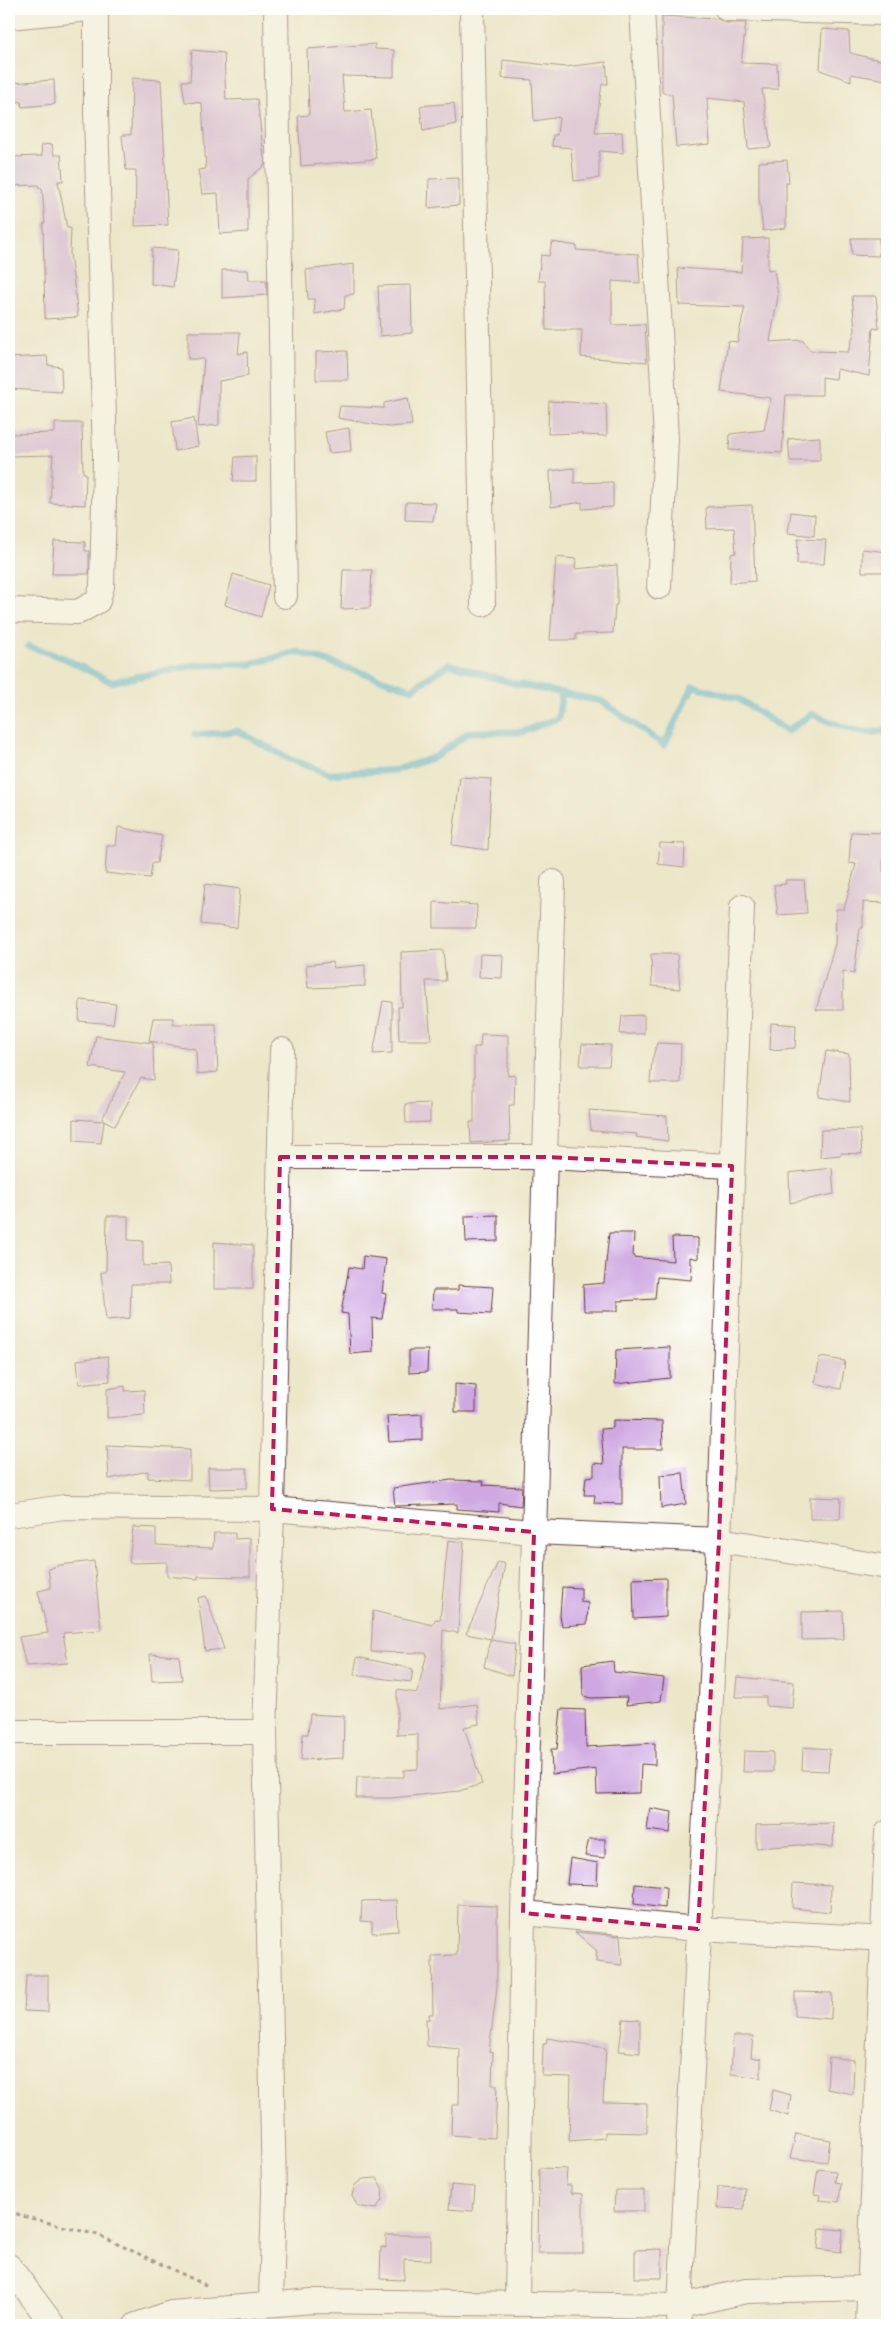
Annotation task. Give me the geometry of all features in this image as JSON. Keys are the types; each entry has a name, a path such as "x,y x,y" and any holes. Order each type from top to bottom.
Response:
{"street":[{"path":"9,18 90,9"},
{"path":"9,610 78,612 98,601 102,586 105,459 96,111 96,9"},
{"path":"276,9 285,596"},
{"path":"472,9 483,604"},
{"path":"642,9 666,439 659,587"},
{"path":"727,9 887,13"},
{"path":"517,2304 522,1913 553,882"},
{"path":"680,2316 719,1540 742,907"},
{"path":"271,2303 274,2192 265,1732 282,1050"},
{"path":"280,1157 545,1157 732,1166"},
{"path":"9,1514 65,1508 272,1509 534,1532 719,1540 887,1566"},
{"path":"9,1732 265,1732"},
{"path":"868,2325 878,2285 887,1833"},
{"path":"522,1913 698,1928 885,1939"},
{"path":"9,2266 53,2325"},
{"path":"136,2325 271,2303 312,2301 517,2304 680,2316 746,2291 878,2285"}],"path":[{"path":"9,2210 22,2216 98,2235 214,2289"}],"highlighted area":[{"path":"280,1157 545,1157 732,1166 719,1540 698,1929 523,1913 534,1532 272,1509"}],"building":[{"path":"662,16 718,19 727,23 746,23 741,63 777,64 778,89 762,89 771,147 748,149 744,102 707,98 710,144 676,147 672,94 662,92"},
{"path":"822,29 849,31 850,53 883,61 886,80 851,74 851,81 820,70"},
{"path":"375,44 375,49 394,50 394,77 342,76 345,112 371,110 376,159 301,166 298,116 309,115 307,49"},
{"path":"192,50 224,53 226,100 257,99 265,165 248,179 248,232 220,234 218,193 202,194 198,170 206,169 202,103 185,102 182,81 190,81"},
{"path":"503,60 565,67 606,62 608,84 602,84 595,133 622,132 623,153 599,151 599,178 574,181 571,148 552,146 553,135 557,135 559,117 534,121 532,80 502,78"},
{"path":"132,78 161,80 168,225 135,226 136,170 126,170 122,135 131,135"},
{"path":"54,80 55,104 22,107 21,102 9,101 9,83"},
{"path":"454,103 456,124 423,131 420,106"},
{"path":"52,144 54,155 61,155 63,181 58,181 67,228 71,228 70,253 78,317 45,319 43,223 45,223 42,188 39,188 38,185 9,186 9,157 42,156 41,145"},
{"path":"787,160 789,183 786,183 786,228 763,231 759,198 759,162"},
{"path":"459,178 459,205 428,208 429,179"},
{"path":"768,238 768,270 774,269 778,296 770,342 802,340 811,351 848,352 855,330 852,296 876,296 879,329 873,328 869,376 837,369 836,379 822,377 822,395 786,395 782,453 729,450 730,434 764,430 771,398 721,392 728,341 737,342 745,307 679,305 678,268 741,272 743,239"},
{"path":"851,238 879,238 879,256 852,255"},
{"path":"552,242 577,246 576,250 638,254 640,283 612,281 612,325 645,324 647,362 581,357 582,330 546,330 545,281 538,281 541,255 549,256"},
{"path":"152,248 178,250 173,287 151,284"},
{"path":"354,264 354,294 345,295 344,309 315,314 314,299 308,299 306,270"},
{"path":"222,270 248,270 249,280 266,280 267,295 222,298"},
{"path":"411,285 412,333 380,336 378,286"},
{"path":"188,332 240,332 238,354 247,352 248,376 219,381 219,425 198,427 204,359 188,359"},
{"path":"347,351 348,380 316,380 316,352"},
{"path":"47,356 48,365 61,367 62,392 9,389 9,358"},
{"path":"408,398 412,425 389,427 338,418 340,406 384,408 384,403"},
{"path":"549,401 606,404 607,436 582,435 582,433 548,434"},
{"path":"194,418 198,446 175,451 172,422"},
{"path":"55,423 82,423 83,473 86,473 85,505 50,503 53,455 9,456 9,434 55,433"},
{"path":"349,428 351,451 329,453 325,432"},
{"path":"820,437 820,461 790,461 788,439"},
{"path":"256,456 256,481 233,481 235,457"},
{"path":"574,468 574,483 613,482 613,507 582,509 582,502 551,507 550,471"},
{"path":"406,502 436,503 433,521 405,520"},
{"path":"752,505 755,581 730,583 731,554 736,553 734,528 707,529 706,507"},
{"path":"791,512 815,515 814,536 788,533"},
{"path":"798,539 826,540 824,564 797,564"},
{"path":"54,541 85,542 85,551 89,551 89,574 52,574"},
{"path":"862,549 887,552 887,572 862,572"},
{"path":"556,557 576,559 575,569 617,565 617,605 615,605 613,633 576,634 576,640 550,640"},
{"path":"343,570 372,570 370,608 341,609"},
{"path":"233,574 269,585 261,617 225,605"},
{"path":"460,777 491,779 488,850 452,845"},
{"path":"118,827 162,836 157,863 152,863 150,878 105,873 107,846 116,846"},
{"path":"851,832 884,833 883,871 887,871 887,903 863,902 863,928 860,928 854,974 843,971 843,1010 816,1010 835,944 836,909 844,909 856,864 849,863"},
{"path":"660,843 685,844 684,867 658,864"},
{"path":"785,880 804,880 807,913 778,915 774,885 786,884"},
{"path":"205,884 240,889 237,928 201,924"},
{"path":"434,902 477,905 476,928 434,928"},
{"path":"443,950 446,981 426,981 431,1040 399,1040 398,1007 402,1007 401,952"},
{"path":"480,954 503,955 502,978 479,977"},
{"path":"651,954 677,954 680,989 652,986"},
{"path":"332,962 333,968 365,965 365,986 308,988 306,965"},
{"path":"80,1000 116,1004 113,1024 79,1021"},
{"path":"383,1001 392,1002 392,1053 373,1054"},
{"path":"644,1015 644,1034 620,1034 622,1016"},
{"path":"153,1018 173,1018 173,1024 216,1024 218,1072 197,1074 196,1049 149,1041"},
{"path":"771,1023 796,1025 795,1048 770,1050"},
{"path":"481,1034 508,1035 508,1076 515,1075 514,1105 509,1105 510,1141 471,1143 470,1122 474,1122 474,1047 480,1047"},
{"path":"96,1036 153,1043 154,1080 141,1078 115,1126 102,1119 125,1072 90,1067"},
{"path":"657,1043 681,1044 680,1083 650,1083 652,1060"},
{"path":"582,1044 611,1045 609,1066 580,1066"},
{"path":"826,1051 849,1054 850,1102 819,1097"},
{"path":"430,1103 430,1122 406,1123 405,1104"},
{"path":"589,1110 667,1116 668,1141 636,1137 637,1134 591,1131"},
{"path":"74,1119 104,1121 101,1143 74,1141"},
{"path":"860,1129 862,1154 841,1153 841,1155 820,1157 821,1130"},
{"path":"832,1168 834,1194 790,1203 789,1173"},
{"path":"498,1215 498,1241 466,1242 465,1216"},
{"path":"107,1216 128,1216 128,1240 143,1241 143,1266 168,1265 169,1284 131,1284 130,1318 106,1320 101,1272 106,1272"},
{"path":"609,1233 634,1233 633,1257 673,1261 672,1237 698,1238 698,1259 690,1257 690,1264 692,1264 691,1280 657,1277 655,1299 618,1301 618,1311 584,1311 583,1285 604,1283"},
{"path":"214,1242 253,1245 253,1289 214,1289"},
{"path":"363,1256 386,1259 382,1293 386,1294 382,1319 372,1318 373,1352 350,1354 348,1314 341,1313 349,1267 362,1269"},
{"path":"458,1285 493,1287 491,1314 458,1312 458,1309 432,1309 433,1290 458,1290"},
{"path":"670,1347 670,1378 615,1384 616,1350"},
{"path":"409,1350 428,1350 427,1372 409,1373"},
{"path":"108,1356 110,1381 79,1384 77,1360"},
{"path":"820,1357 845,1361 841,1389 815,1383"},
{"path":"455,1384 476,1386 476,1412 455,1412"},
{"path":"125,1386 125,1391 144,1390 145,1415 107,1418 107,1389"},
{"path":"422,1414 422,1440 389,1442 387,1416"},
{"path":"613,1420 662,1421 663,1449 622,1449 622,1504 594,1503 595,1495 584,1495 586,1477 594,1476 594,1463 604,1464 601,1429 613,1428"},
{"path":"107,1445 190,1449 190,1480 148,1478 148,1471 109,1479"},
{"path":"208,1468 247,1468 247,1488 209,1489"},
{"path":"683,1473 686,1504 661,1508 660,1475"},
{"path":"451,1480 484,1481 483,1485 522,1487 521,1506 499,1503 499,1512 457,1509 457,1504 395,1506 393,1488"},
{"path":"810,1497 841,1498 840,1519 810,1519"},
{"path":"133,1527 156,1528 156,1545 213,1548 214,1533 235,1533 235,1539 250,1538 250,1577 198,1576 198,1579 167,1576 167,1562 129,1563"},
{"path":"448,1540 464,1542 458,1633 443,1630 440,1709 477,1704 479,1724 464,1727 482,1784 459,1791 391,1798 356,1798 357,1777 404,1777 404,1770 418,1769 418,1734 397,1735 397,1690 417,1693 427,1653 371,1652 373,1611 433,1625 435,1619 440,1620"},
{"path":"94,1561 101,1630 63,1633 68,1663 26,1666 19,1637 48,1633 38,1591 51,1588 48,1569 60,1565"},
{"path":"498,1562 505,1564 491,1639 466,1634"},
{"path":"666,1578 666,1617 634,1619 633,1579"},
{"path":"562,1587 581,1588 581,1602 588,1603 587,1624 562,1626 560,1616"},
{"path":"206,1596 224,1649 205,1651 198,1598"},
{"path":"843,1611 844,1639 802,1640 802,1612"},
{"path":"490,1640 515,1644 512,1676 484,1667"},
{"path":"150,1654 179,1656 182,1680 152,1681"},
{"path":"357,1657 413,1669 411,1682 354,1675"},
{"path":"613,1661 614,1672 664,1678 661,1701 626,1705 627,1697 591,1698 583,1696 582,1665"},
{"path":"737,1677 794,1682 792,1708 766,1706 766,1697 735,1697"},
{"path":"561,1709 585,1710 586,1747 655,1743 655,1765 641,1764 640,1793 597,1794 596,1769 552,1774 551,1749 557,1749"},
{"path":"310,1714 344,1716 343,1758 301,1760 303,1734 308,1734"},
{"path":"803,1747 830,1749 828,1771 802,1770"},
{"path":"744,1751 773,1752 773,1772 743,1772"},
{"path":"650,1808 672,1812 670,1833 647,1830"},
{"path":"834,1823 833,1847 800,1845 756,1848 756,1825"},
{"path":"589,1839 605,1839 605,1858 585,1856"},
{"path":"570,1858 598,1863 597,1885 567,1884"},
{"path":"793,1883 831,1885 830,1912 792,1908"},
{"path":"635,1884 666,1887 665,1908 634,1904"},
{"path":"397,1900 398,1931 372,1933 372,1922 361,1921 362,1901"},
{"path":"458,1905 497,1906 497,1987 489,2052 493,2051 492,2085 497,2085 495,2138 451,2135 452,2105 459,2105 460,2049 427,2046 426,2019 430,2019 429,2014 433,2014 432,1956 457,1955"},
{"path":"575,1932 620,1936 622,1965 596,1962 597,1951"},
{"path":"26,1975 48,1975 48,2012 24,2011"},
{"path":"795,1992 832,1993 831,2019 795,2016"},
{"path":"623,2019 640,2020 640,2053 619,2051"},
{"path":"733,2036 753,2036 751,2057 761,2059 761,2078 731,2074"},
{"path":"547,2038 606,2048 603,2102 647,2103 647,2133 605,2132 605,2138 569,2141 571,2077 542,2076 543,2044 546,2044"},
{"path":"829,2057 854,2060 853,2094 827,2089"},
{"path":"773,2090 791,2095 788,2116 769,2110"},
{"path":"796,2134 830,2140 827,2162 790,2158"},
{"path":"539,2168 567,2169 566,2185 571,2185 571,2193 583,2194 583,2253 538,2253"},
{"path":"818,2169 836,2171 835,2182 841,2183 839,2202 819,2200 820,2195 814,2194"},
{"path":"377,2178 383,2190 382,2200 376,2209 357,2205 352,2195 355,2185 363,2179"},
{"path":"451,2185 475,2187 473,2211 449,2209"},
{"path":"718,2187 745,2188 744,2209 717,2208"},
{"path":"615,2190 644,2190 644,2211 614,2211"},
{"path":"820,2228 843,2230 841,2252 818,2249"},
{"path":"386,2235 431,2235 431,2260 404,2259 404,2280 380,2279 381,2247 386,2248"},
{"path":"662,2249 662,2278 635,2278 635,2250"}],"waterway":[{"path":"28,646 64,658 111,682 196,665 250,664 298,652 412,689 449,664 516,684 601,701 664,745 693,686 739,699 787,731 812,714 860,731 870,732 887,728"},
{"path":"195,735 238,731 289,759 330,774 396,770 435,757 469,732 522,732 558,718 562,693"}]}
